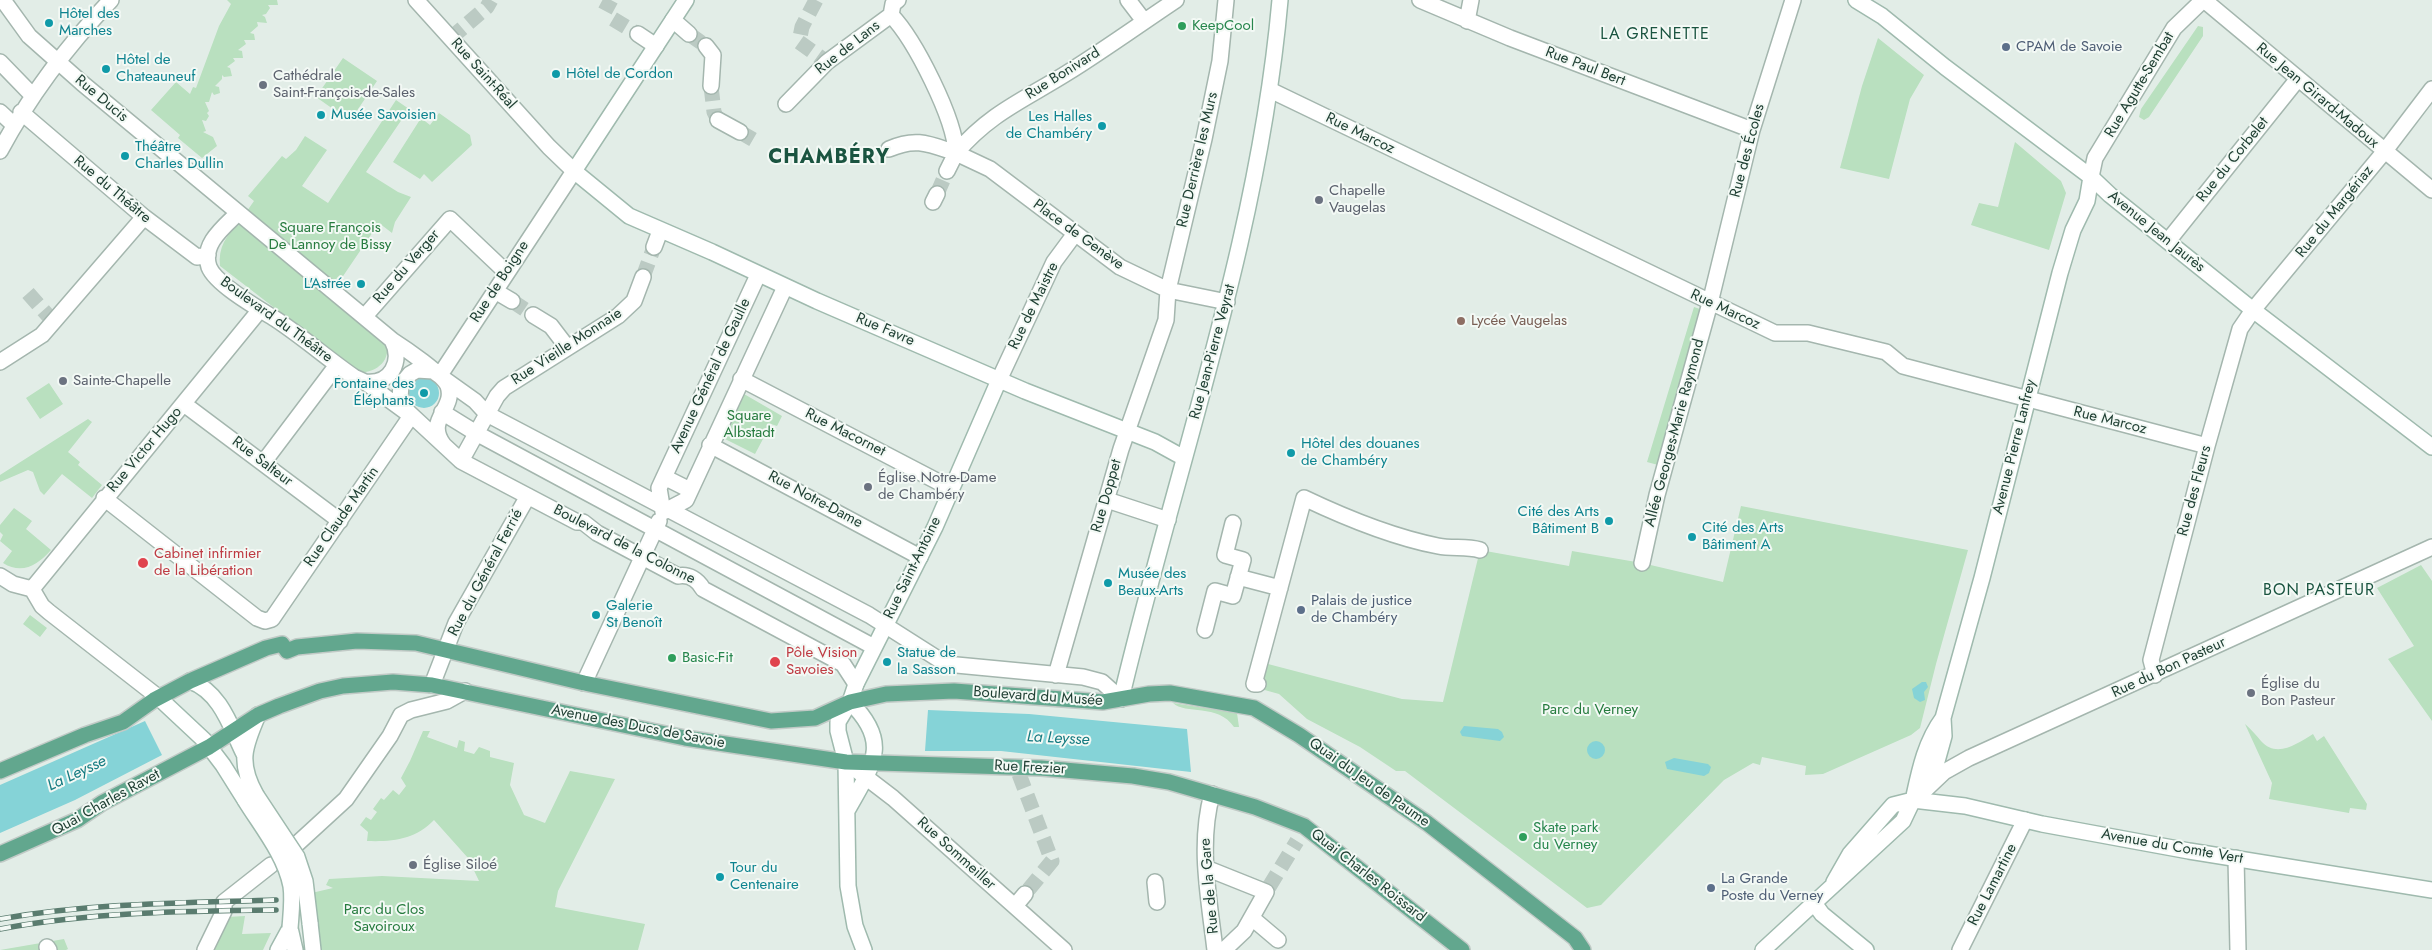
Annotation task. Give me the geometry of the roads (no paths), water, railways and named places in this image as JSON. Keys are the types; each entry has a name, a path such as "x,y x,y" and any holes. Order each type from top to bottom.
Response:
{"main road":[{"name":"Avenue des Ducs de Savoie","path":"0,771 85,735 122,722 158,698 190,681 266,648 282,644 287,652 297,648 357,642 416,644 584,683 771,721 815,718 850,702"},
{"name":"Avenue des Ducs de Savoie","path":"209,747 234,733 258,715 311,694 343,686 393,682 432,685 465,691 685,738 846,762"},
{"name":"Boulevard du Musée","path":"850,702 886,694 954,691 1085,702 1121,699"},
{"name":"Quai du Jeu de Paume","path":"1121,699 1149,694 1170,693 1258,709 1427,823 1576,938 1583,950"},
{"name":"Quai Charles Ravet","path":"0,854 77,820 102,803 209,747"},
{"name":"Rue Frezier","path":"846,762 1090,771 1155,779 1212,794"},
{"name":"Quai Charles Roissard","path":"1212,794 1256,807 1315,832 1382,888 1462,950"}],"street":[{"name":"Rue Ducis","path":"4,0 29,36 238,213"},
{"path":"0,151 32,95 58,61 111,0"},
{"name":"Rue Saint-Réal","path":"416,0 549,147 574,171"},
{"path":"638,34 656,46 686,0"},
{"path":"1128,0 1144,21"},
{"name":"Rue Bonivard","path":"956,153 972,134 990,118 1068,73 1176,0"},
{"name":"Rue Derrière les Murs","path":"1166,320 1168,290 1204,139 1220,61 1226,0"},
{"name":"Rue Jean-Pierre Veyrat","path":"1121,699 1227,302 1246,220 1270,90 1280,0"},
{"name":"Rue Paul Bert","path":"1422,0 1467,21 1752,130"},
{"path":"1467,21 1471,0"},
{"name":"Rue des Écoles","path":"1710,303 1752,130 1793,0"},
{"name":"Avenue Jean Jaurès","path":"1861,0 1945,67 2091,178 2253,310 2432,447"},
{"name":"Rue Jean Girard-Madoux","path":"2203,0 2297,80 2432,190"},
{"name":"Rue Agutte-Sembat","path":"2091,178 2095,158 2174,28 2203,0"},
{"path":"893,5 901,25 936,92 952,133 956,153 948,171"},
{"name":"Rue de Lans","path":"786,104 827,62 893,5"},
{"path":"673,20 689,34"},
{"name":"Rue de Boigne","path":"440,374 656,46"},
{"path":"706,46 712,55 711,86"},
{"path":"0,62 32,95"},
{"name":"Rue du Corbelet","path":"2168,241 2297,80"},
{"name":"Rue du Margériaz","path":"2253,310 2384,152 2432,89"},
{"name":"Rue Marcoz","path":"1270,90 1775,333 1808,333 1886,352 1903,366 2206,446"},
{"name":"Rue du Théâtre","path":"0,112 17,119 196,257 208,256"},
{"path":"718,120 740,132"},
{"name":"Place de Genève","path":"888,149 912,141 956,153 990,169 1120,268 1168,290 1227,302"},
{"name":"Rue Favre","path":"574,171 629,216 660,231 712,252 758,275 999,380 1155,442 1184,458"},
{"name":"Avenue Pierre Lanfrey","path":"1913,800 1934,772 1944,736 1943,718 1982,578 2026,399 2073,230 2087,201 2091,178"},
{"path":"208,256 210,244 238,213 392,340 440,374 480,407 665,509 869,615 884,626"},
{"path":"0,362 34,342 144,217"},
{"name":"Rue du Verger","path":"364,316 450,219 507,273"},
{"path":"654,247 660,231"},
{"name":"Rue de Maistre","path":"999,380 1054,262 1074,234"},
{"name":"Boulevard du Théâtre","path":"208,256 209,267 214,275 259,311 276,320 411,416"},
{"name":"Avenue Général de Gaulle","path":"758,275 658,488 665,509 686,500 785,287"},
{"name":"Rue Vieille Monnaie","path":"480,407 504,388 618,316 634,301 643,277"},
{"path":"495,291 512,301"},
{"name":"Allée Georges-Marie Raymond","path":"1642,563 1657,495 1710,303"},
{"name":"Rue des Fleurs","path":"2155,675 2151,660 2206,446 2240,329 2253,310"},
{"name":"Rue Victor Hugo","path":"32,589 104,498 184,404 259,311"},
{"path":"533,315 551,326 567,347"},
{"name":"Rue Doppet","path":"1056,675 1128,432 1166,320"},
{"path":"392,340 397,358 400,398 411,416 427,419 442,412 456,401 480,407"},
{"path":"263,463 337,365"},
{"path":"365,382 382,380 425,369 440,374 446,381 450,393 438,421 437,430 444,446"},
{"name":"Rue Macornet","path":"741,380 950,488"},
{"name":"Rue Saint-Antoine","path":"864,950 855,926 848,886 846,762 838,730 838,722 850,702 856,684 884,626 920,557 999,380"},
{"name":"Rue Salteur","path":"184,404 340,522"},
{"path":"461,461 476,433 480,407"},
{"name":"Boulevard de la Colonne","path":"442,412 476,433 874,647"},
{"name":"Boulevard de la Colonne","path":"411,416 461,461 577,522 583,522 597,533 678,576 685,575 699,582 703,589 844,664 856,684"},
{"name":"Rue Claude Martin","path":"104,498 257,618 265,621 272,619 411,416"},
{"name":"Rue Notre-Dame","path":"710,445 920,557"},
{"path":"664,477 690,490"},
{"name":"Rue du Général Ferrié","path":"445,650 456,623 528,496"},
{"path":"1258,684 1254,684 1304,498 1389,533 1440,547 1467,546 1480,550"},
{"path":"1107,500 1168,520"},
{"path":"584,683 665,509"},
{"path":"1205,630 1215,591 1234,596 1243,560 1225,555 1233,523"},
{"name":"Rue du Bon Pasteur","path":"1913,800 1944,772 1970,758 2432,547"},
{"path":"0,576 13,584 32,589 42,606 158,698 209,747 297,857 302,868 313,950"},
{"path":"1238,577 1280,588"},
{"name":"Boulevard du Musée","path":"884,626 946,664 1083,677 1102,682 1121,699"},
{"path":"432,685 445,650"},
{"path":"190,681 198,683 222,706 244,754"},
{"path":"298,843 346,799 390,736 401,715 411,710 447,701 465,691"},
{"path":"848,810 874,762 871,729 862,713 850,702"},
{"path":"258,715 246,742 244,754 246,774 251,798 287,873 292,900 290,928 295,950"},
{"name":"Rue Sommeiller","path":"846,762 893,798 1064,950"},
{"name":"Rue de la Gare","path":"1212,794 1205,830 1206,868 1215,950"},
{"path":"1764,950 1833,883 1850,854 1893,804 1913,800"},
{"name":"Avenue du Comte Vert","path":"1913,800 1965,806 2025,820 2189,851 2432,890"},
{"name":"Rue Lamartine","path":"1960,950 2025,820"},
{"path":"2236,858 2238,950"},
{"path":"205,950 224,911 224,902 270,865"},
{"path":"1206,868 1267,889 1244,931 1224,950"},
{"path":"1155,882 1157,902"},
{"path":"1014,906 1025,894"},
{"path":"1814,903 1822,914 1866,950"},
{"path":"1252,918 1278,940"},
{"path":"278,950 290,928"}],"water":[{"name":"Fontaine des Éléphants","path":"424,378 435,382 439,393 435,404 424,408 413,404 409,393 413,382"},
{"path":"1922,682 1926,682 1928,687 1924,692 1925,700 1920,702 1914,698 1912,689"},
{"name":"La Leysse","path":"928,710 1029,714 1187,729 1191,772 1001,751 925,751"},
{"name":"La Leysse","path":"145,721 162,755 75,800 0,833 0,785"},
{"path":"1464,726 1498,729 1504,737 1500,741 1462,736 1460,732"},
{"path":"1596,741 1602,744 1605,750 1602,756 1596,759 1590,756 1587,750 1590,744"},
{"path":"1674,758 1708,764 1711,767 1709,773 1704,776 1667,769 1665,762"}],"tunnel":[{"path":"451,38 487,7 491,0"},
{"path":"605,11 611,0"},
{"path":"816,0 802,27 799,42 827,62"},
{"path":"613,19 638,34"},
{"path":"689,34 706,46"},
{"path":"711,86 714,112 718,120"},
{"path":"740,132 759,143"},
{"path":"937,194 947,171"},
{"path":"643,277 654,247"},
{"path":"28,293 51,319"},
{"path":"512,301 533,315"},
{"path":"1019,774 1052,861 1025,894"},
{"path":"1269,887 1297,841"}],"railway":[{"path":"0,919 103,907 276,900"},
{"path":"0,929 34,923 103,916 172,912 276,910"}],"place":[{"name":"Hôtel des Marches","path":"49,23"},
{"name":"KeepCool","path":"1182,26"},
{"name":"CPAM de Savoie","path":"2006,47"},
{"name":"Hôtel de Chateauneuf","path":"106,69"},
{"name":"Hôtel de Cordon","path":"556,74"},
{"name":"Cathédrale Saint-François-de-Sales","path":"263,85"},
{"name":"Musée Savoisien","path":"321,115"},
{"name":"Les Halles de Chambéry","path":"1102,126"},
{"name":"Théâtre Charles Dullin","path":"125,156"},
{"name":"Chapelle Vaugelas","path":"1319,200"},
{"name":"L'Astrée","path":"361,284"},
{"name":"Lycée Vaugelas","path":"1461,321"},
{"name":"Sainte-Chapelle","path":"63,381"},
{"name":"Fontaine des Éléphants","path":"424,393"},
{"name":"Hôtel des douanes de Chambéry","path":"1291,453"},
{"name":"Église Notre-Dame de Chambéry","path":"868,487"},
{"name":"Cité des Arts Bâtiment B","path":"1609,521"},
{"name":"Cité des Arts Bâtiment A","path":"1692,537"},
{"name":"Cabinet infirmier de la Libération","path":"143,563"},
{"name":"Musée des Beaux-Arts","path":"1108,583"},
{"name":"Palais de justice de Chambéry","path":"1301,610"},
{"name":"Galerie St Benoît","path":"596,615"},
{"name":"Basic-Fit","path":"672,658"},
{"name":"Pôle Vision Savoies","path":"775,662"},
{"name":"Statue de la Sasson","path":"887,662"},
{"name":"Église du Bon Pasteur","path":"2251,693"},
{"name":"Skate park du Verney","path":"1523,837"},
{"name":"Église Siloé","path":"413,865"},
{"name":"Tour du Centenaire","path":"720,877"},
{"name":"La Grande Poste du Verney","path":"1711,888"}],"district":[{"name":"LA GRENETTE","path":"1655,35"},
{"name":"CHAMBÉRY","path":"829,158"},
{"name":"BON PASTEUR","path":"2319,591"}],"park label":[{"name":"Square François De Lannoy de Bissy","path":"330,236"},
{"name":"Square Albstadt","path":"749,424"},
{"name":"Parc du Verney","path":"1590,710"},
{"name":"Parc du Clos Savoiroux","path":"384,918"}]}
